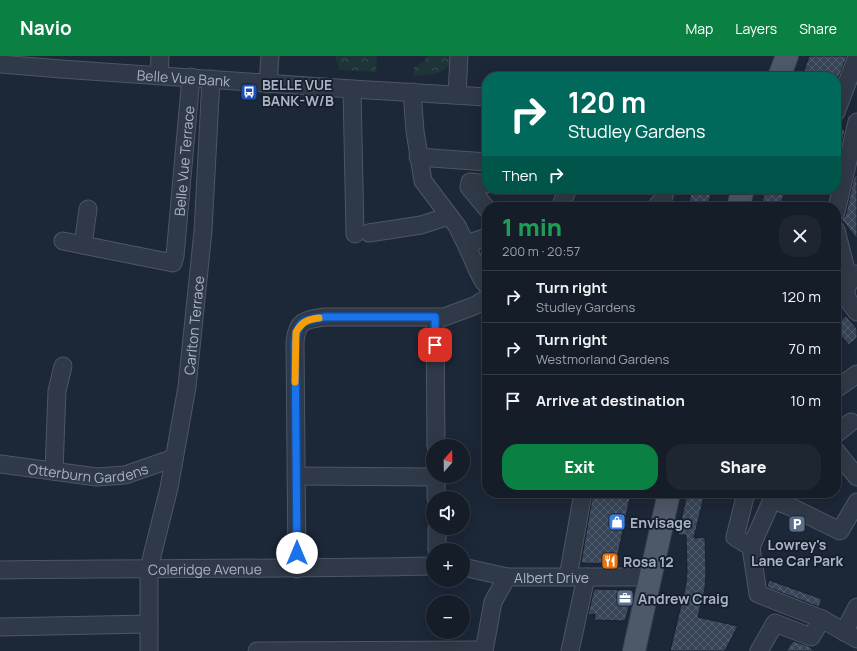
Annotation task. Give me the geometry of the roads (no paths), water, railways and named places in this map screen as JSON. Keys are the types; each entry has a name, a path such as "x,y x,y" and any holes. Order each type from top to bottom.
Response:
{"main road":[{"path":"781,72 786,56"},
{"path":"634,651 668,498"}],"street":[{"path":"0,63 2,56"},
{"path":"159,75 160,56"},
{"path":"268,84 270,56"},
{"path":"457,95 459,56"},
{"path":"841,99 857,56"},
{"name":"Belle Vue Bank","path":"0,63 61,69 191,77 352,90 482,97"},
{"name":"Belle Vue Terrace","path":"83,245 173,263 191,77"},
{"name":"Carlton Terrace","path":"149,651 149,568 169,488 187,387 203,231 211,79"},
{"path":"352,90 362,234 422,225 450,216"},
{"path":"412,92 415,131 422,180 457,226 482,279"},
{"path":"839,202 853,160 857,121 841,119"},
{"path":"418,157 482,162"},
{"path":"482,183 470,182 469,187 482,203"},
{"path":"63,241 83,245 88,209"},
{"path":"466,244 482,239"},
{"path":"841,244 853,277 846,291 846,297 857,312"},
{"path":"297,569 295,342 296,332 300,324 307,320 325,317 444,317 474,306 482,301"},
{"path":"435,317 436,439"},
{"path":"54,471 57,391 63,366"},
{"path":"841,430 851,422"},
{"name":"Otterburn Gardens","path":"0,464 97,477 124,475 174,458"},
{"path":"841,458 857,477"},
{"path":"296,476 426,476"},
{"path":"568,577 583,498"},
{"path":"745,498 735,537 751,547"},
{"path":"775,498 772,500 751,547 758,594 822,619 851,635 857,607"},
{"path":"778,498 793,508 840,531 857,502"},
{"name":"Coleridge Avenue","path":"0,570 149,568 297,569 426,566"},
{"path":"470,569 507,577"},
{"name":"Albert Drive","path":"484,650 493,602 507,577 651,577"},
{"path":"570,651 586,577"},
{"path":"759,651 775,624 811,638 822,619"},
{"path":"0,627 149,624"},
{"path":"257,651 484,650"}],"place":[{"name":"BELLE VUE BANK-W/B","path":"249,92"},
{"name":"Envisage","path":"617,522"},
{"name":"Lowrey's Lane Car Park","path":"797,524"},
{"name":"Rosa 12","path":"610,561"},
{"name":"Andrew Craig","path":"625,598"}]}
